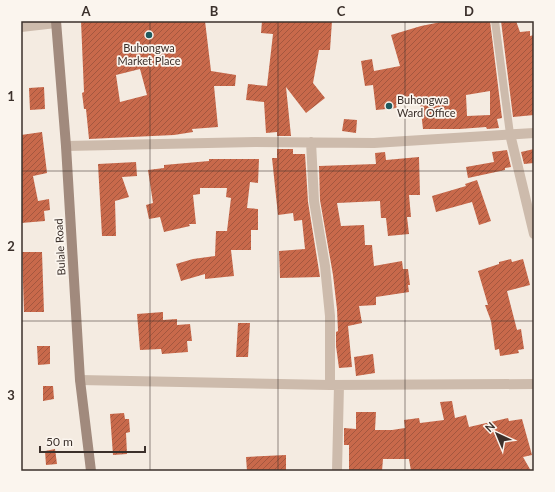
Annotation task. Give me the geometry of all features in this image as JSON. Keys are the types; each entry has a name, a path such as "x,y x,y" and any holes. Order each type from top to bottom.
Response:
{"street":[{"path":"21,27 56,22"},
{"name":"Bulale Road","path":"56,22 66,146 80,380 91,471"},
{"path":"66,146 311,142 374,143 534,133"},
{"path":"510,134 534,234"},
{"path":"311,142 314,201 325,266 330,316 337,471"},
{"path":"80,380 334,385 534,384"}],"lane":[{"path":"495,21 510,134"}],"building":[{"path":"81,21 205,21 211,71 236,75 235,86 214,86 218,127 192,129 193,132 174,135 89,139 86,109 84,109 82,93 84,92","holes":["140,69 147,95 120,102 116,75"]},
{"path":"262,21 332,21 330,50 319,50 313,83 325,98 306,113 286,87 291,136 277,136 277,132 266,133 264,102 246,100 248,84 267,86 273,34 261,33"},
{"path":"446,21 490,21 502,118 497,119 499,128 423,129 420,103 396,105 397,108 376,110 373,85 365,86 361,61 372,59 374,71 400,66 391,35 421,26","holes":["490,91 490,115 467,116 466,95"]},
{"path":"501,21 516,21 520,32 530,31 530,36 534,35 534,115 513,117"},
{"path":"44,87 45,109 30,110 29,88"},
{"path":"344,119 357,120 356,133 342,131"},
{"path":"42,132 47,173 33,176 38,201 49,199 50,210 44,211 45,221 21,223 21,135"},
{"path":"277,149 293,149 293,154 305,154 308,202 320,277 280,278 279,251 305,249 302,220 294,221 293,213 278,215 272,158 277,158"},
{"path":"534,149 534,163 524,164 521,152"},
{"path":"507,150 511,167 505,168 505,170 468,178 466,167 494,162 492,152"},
{"path":"385,152 386,160 419,157 420,195 409,195 411,217 407,217 409,234 388,236 386,218 381,218 380,201 337,203 341,226 364,225 365,245 372,245 374,266 402,261 403,269 408,269 410,285 408,285 409,292 376,297 376,305 359,306 362,323 348,326 352,367 339,368 336,346 336,332 338,331 337,309 333,275 320,200 319,166 376,164 375,153"},
{"path":"209,159 259,159 258,183 250,182 247,208 258,209 258,230 251,230 251,250 231,250 234,276 205,279 205,274 181,281 176,264 193,259 215,256 216,231 227,231 231,198 226,197 227,188 200,188 200,194 193,195 196,224 189,224 190,226 164,232 160,217 149,219 146,205 153,203 148,170 164,168 164,165 209,161"},
{"path":"136,162 137,176 122,177 129,197 115,201 116,236 102,236 98,164"},
{"path":"477,180 491,221 479,225 472,202 436,212 432,196 466,186 465,184"},
{"path":"22,252 42,252 44,312 24,312"},
{"path":"511,259 512,262 523,259 530,285 507,291 517,330 521,329 524,349 518,350 519,353 500,356 499,349 495,350 491,321 485,305 488,305 478,271 499,264 499,262"},
{"path":"163,312 163,320 177,319 177,325 190,324 192,341 187,341 188,352 162,354 161,349 140,350 137,314"},
{"path":"238,323 250,323 248,357 236,357"},
{"path":"37,346 50,346 50,364 38,365"},
{"path":"373,354 375,373 356,376 354,357"},
{"path":"43,386 53,386 54,399 43,401"},
{"path":"452,401 455,418 466,415 469,427 508,418 509,421 522,419 532,455 523,457 531,471 411,471 409,459 383,459 382,471 349,471 349,445 344,445 344,428 356,429 356,412 376,412 375,430 392,430 405,428 404,420 419,418 420,423 444,420 440,402"},
{"path":"124,413 125,419 129,419 130,432 126,433 127,454 113,455 110,414"},
{"path":"55,449 57,464 46,465 45,451"},
{"path":"286,455 286,471 247,471 246,457"}],"place":[{"name":"Buhongwa Market Place","path":"149,35"},
{"name":"Buhongwa Ward Office","path":"389,106"}]}
